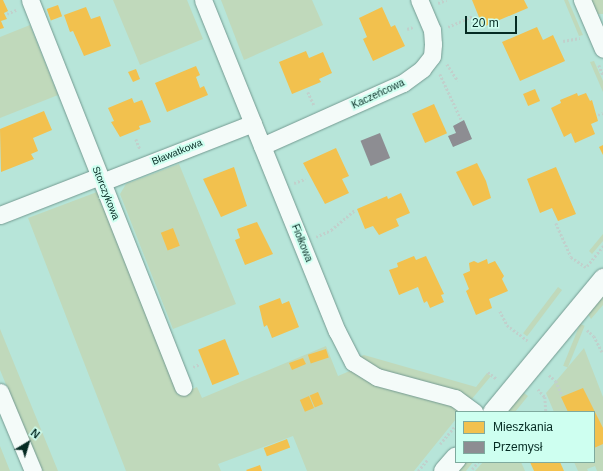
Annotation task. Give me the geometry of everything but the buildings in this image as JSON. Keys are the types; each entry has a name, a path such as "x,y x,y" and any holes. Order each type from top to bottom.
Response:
{"street":[{"name":"Storczykowa","path":"30,0 183,387"},
{"name":"Fiołkowa","path":"203,0 337,331 353,362 377,377 455,398 473,411"},
{"path":"419,0 432,33 433,52 430,60"},
{"path":"582,0 603,49"},
{"name":"Kaczeńcowa","path":"262,146 403,83 430,60"},
{"name":"Bławatkowa","path":"0,215 253,123"},
{"path":"494,411 597,275"},
{"path":"0,392 33,471"},
{"path":"444,471 455,458"}],"path":[{"path":"432,33 473,16"},
{"path":"563,41 586,35"},
{"path":"430,60 444,80 460,119"},
{"path":"598,115 603,113"},
{"path":"302,243 331,230 355,210"},
{"path":"556,223 571,257 597,275"},
{"path":"500,312 507,325 532,344"},
{"path":"586,330 594,336 602,352"},
{"path":"488,372 501,382"},
{"path":"550,376 556,380 562,395"},
{"path":"538,389 546,397 546,411"},
{"path":"471,471 477,463"}],"green space":[{"path":"113,0 187,0 203,39 140,65"},
{"path":"221,0 312,0 323,25 244,60"},
{"path":"564,0 568,0 583,35 579,36"},
{"path":"591,0 603,0 603,14 597,14"},
{"path":"30,25 58,95 0,118 0,37"},
{"path":"594,61 603,81 603,92 590,62"},
{"path":"179,164 236,304 173,329 120,194 126,184"},
{"path":"97,192 178,395 197,387 202,398 326,346 338,376 352,370 364,379 452,404 461,411 455,411 455,420 414,471 307,471 293,436 218,464 221,471 126,471 28,218"},
{"path":"603,234 603,241 592,254 589,251"},
{"path":"558,287 562,290 527,336 523,333"},
{"path":"603,296 603,305 591,319 588,314"},
{"path":"580,324 585,326 568,368 563,366"},
{"path":"0,329 58,471 42,471 0,370"},
{"path":"584,348 603,397 603,471 597,471 595,466 587,469 588,471 578,471 574,463 595,463 595,411 554,411 546,393"},
{"path":"364,355 476,387 487,373 491,376 471,400 384,372 357,358"},
{"path":"524,393 528,396 516,411 507,411"},
{"path":"0,446 10,471 0,471"},
{"path":"464,463 472,463 466,471 458,471"},
{"path":"482,463 521,463 525,471 475,471"}]}
